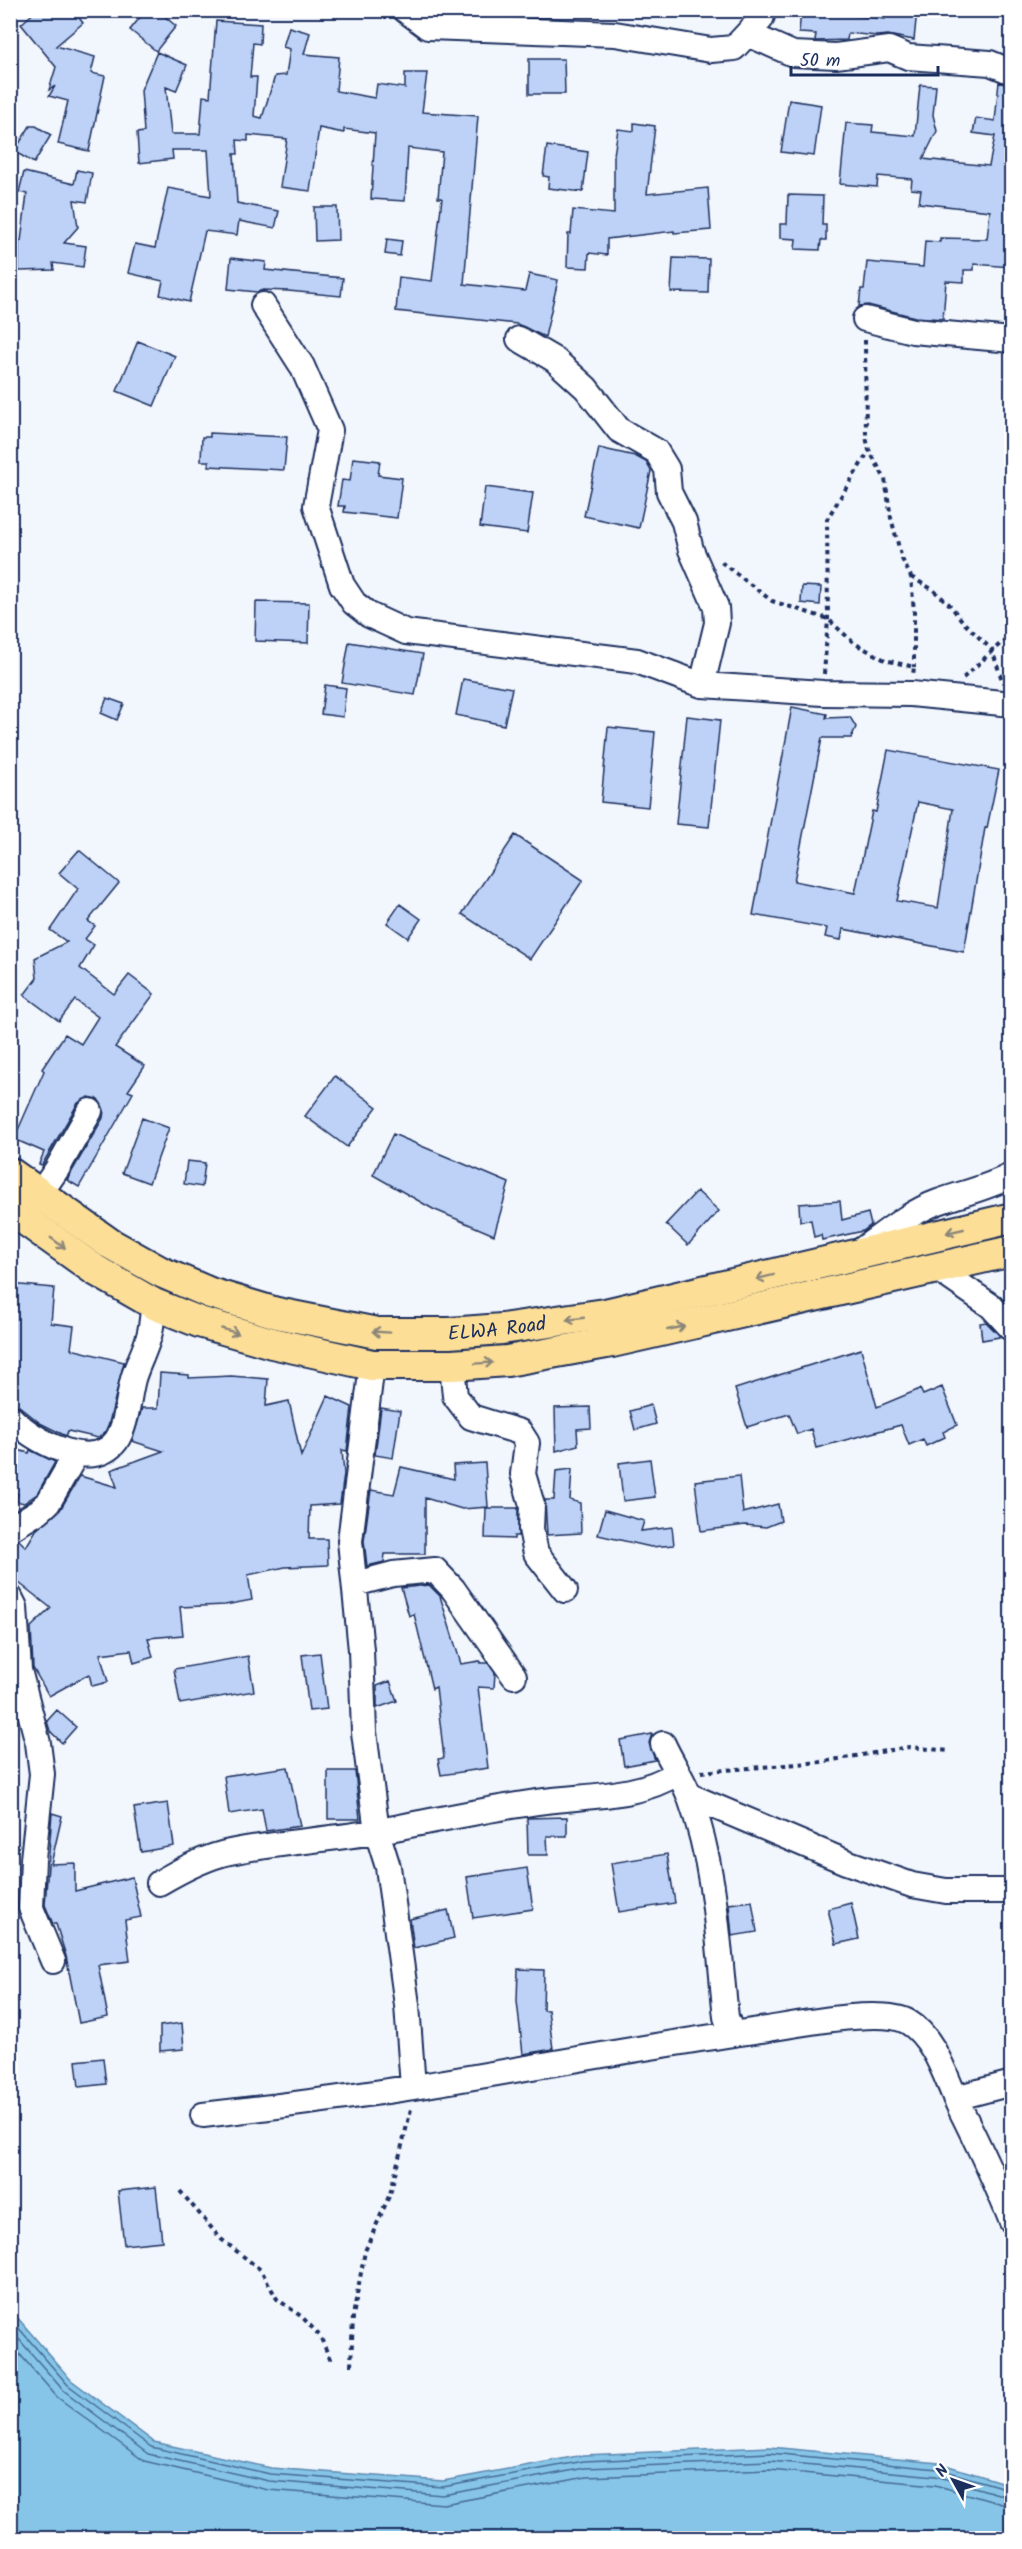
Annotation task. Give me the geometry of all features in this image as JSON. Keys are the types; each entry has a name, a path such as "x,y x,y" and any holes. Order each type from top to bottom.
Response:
{"main road":[{"name":"ELWA Road","path":"10,1173 109,1244 161,1272 210,1293 277,1313 377,1333 448,1333 502,1329 605,1314 1011,1218"},
{"name":"ELWA Road","path":"10,1209 94,1270 154,1304 199,1322 272,1343 372,1365 507,1362 612,1342 1011,1251"}],"street":[{"path":"405,10 428,27 615,34 711,50 734,48 761,19 764,10"},
{"path":"748,34 793,54 836,56 889,49 908,57 990,63 1011,72"},
{"path":"263,305 302,366 330,430 316,506 342,585 354,603 369,615 406,632 637,661 702,685 822,693 911,694 1011,704"},
{"path":"865,319 913,331 1011,340"},
{"path":"519,339 555,360 586,388 619,430 656,451 667,470 669,492 684,522 691,550 716,607 717,623 702,685"},
{"path":"39,1195 57,1169 90,1111"},
{"path":"856,1254 890,1229 936,1203 994,1185 1011,1175"},
{"path":"936,1268 991,1306 1011,1329"},
{"path":"10,1417 35,1437 57,1449 76,1454 105,1450 116,1441 122,1427 134,1376 149,1336 154,1304"},
{"path":"372,1365 350,1541 361,1650 364,1732 377,1832 388,1867 398,1939 407,2005 413,2087"},
{"path":"452,1365 455,1396 471,1417 520,1432 527,1443 524,1474 532,1505 531,1529 536,1553 565,1590"},
{"path":"10,1529 39,1512 48,1503 76,1454"},
{"path":"355,1584 393,1574 435,1570 453,1589 514,1676"},
{"path":"10,1597 15,1607 19,1670 38,1743 42,1774 33,1859 31,1908 52,1961"},
{"path":"663,1744 690,1796 715,1895 726,2017 732,2034"},
{"path":"159,1883 188,1866 229,1852 377,1832 546,1800 616,1795 662,1782 677,1773"},
{"path":"690,1796 846,1862 912,1885 946,1892 1011,1891"},
{"path":"203,2115 307,2103 413,2087 593,2055 836,2018 895,2017 908,2022 921,2033 935,2054 998,2186 1011,2222"},
{"path":"955,2098 1011,2083"}],"path":[{"path":"865,319 864,423 869,450 885,480 899,549 911,577 914,612 914,667 911,694"},
{"path":"822,693 828,619 827,519 869,450"},
{"path":"716,556 723,565 772,601 828,619 854,643 885,660 914,667"},
{"path":"911,577 932,588 992,650 1011,704"},
{"path":"943,697 1011,633"},
{"path":"677,1773 800,1764 909,1747 950,1751"},
{"path":"351,2366 353,2316 358,2280 365,2251 390,2194 397,2160 407,2133 413,2087"},
{"path":"180,2191 221,2240 261,2270 277,2299 302,2317 320,2336 330,2359 329,2363"}],"water":[{"path":"10,2309 71,2380 154,2442 271,2468 443,2481 583,2455 770,2447 939,2463 1011,2485 1011,2538 11,2538"}],"building":[{"path":"37,10 73,10 83,23 56,46 95,57 91,73 105,76 89,151 58,144 68,101 49,96 55,86 49,90 56,67 21,24"},
{"path":"146,10 157,10 176,26 156,51 130,30"},
{"path":"801,10 840,10 840,14 885,19 886,10 917,10 914,40 888,35 848,33 847,40 815,41 816,34 799,33"},
{"path":"216,21 261,24 260,44 253,43 250,77 257,77 254,116 262,118 275,76 286,75 290,49 283,47 289,27 310,33 304,54 339,57 336,91 375,98 377,84 405,88 405,73 427,73 422,112 478,116 464,284 525,291 529,274 558,280 545,337 517,324 396,311 399,277 432,281 442,198 438,198 442,152 408,148 405,201 371,199 375,133 344,129 344,133 319,128 310,191 280,187 287,139 248,135 248,141 237,140 238,154 234,154 237,203 279,211 275,228 239,221 237,235 205,231 189,302 160,295 163,281 128,273 135,244 155,248 168,188 211,196 208,150 172,150 173,159 139,163 137,133 144,132 141,90 157,52 187,65 176,91 166,87 171,134 200,134 203,96 210,97"},
{"path":"529,59 564,59 565,94 529,94"},
{"path":"999,82 1011,86 1011,190 1007,224 1011,224 1011,267 974,264 974,270 964,270 964,282 946,281 943,319 915,317 868,305 859,306 861,289 864,289 867,262 923,267 925,241 940,242 940,238 987,239 990,211 919,203 921,190 911,189 912,179 878,176 877,187 840,184 846,123 873,125 872,132 915,136 920,85 936,86 933,115 937,131 923,159 989,166 995,136 973,133 976,118 995,121"},
{"path":"789,100 821,105 814,156 781,152"},
{"path":"634,123 655,126 647,194 708,188 711,230 674,233 674,231 607,239 607,255 589,253 588,268 567,267 568,234 571,234 573,210 614,214 614,155 618,129 634,131"},
{"path":"30,126 36,126 51,135 34,163 17,153 17,147"},
{"path":"547,146 588,152 583,192 548,188 549,177 543,176"},
{"path":"77,170 92,173 87,202 74,200 78,227 64,243 86,246 83,267 53,263 54,270 19,271 19,241 21,241 27,194 19,192 24,172 74,184"},
{"path":"788,195 823,196 822,225 826,225 826,240 821,240 820,250 795,249 796,239 780,238 780,224 787,224"},
{"path":"314,207 337,207 338,240 315,241"},
{"path":"387,239 402,241 400,256 385,254"},
{"path":"231,258 266,262 265,270 343,278 341,296 228,289"},
{"path":"673,258 709,259 708,293 671,292"},
{"path":"138,341 175,356 154,406 117,391"},
{"path":"210,433 287,437 284,470 209,466 209,461 201,461 202,437 210,437"},
{"path":"599,448 635,456 646,462 651,471 639,528 584,516"},
{"path":"353,458 380,461 378,475 402,478 397,518 344,512 345,506 338,506 342,480 350,481"},
{"path":"485,487 533,493 527,533 480,527"},
{"path":"802,586 821,587 820,605 801,603"},
{"path":"256,602 309,603 308,643 255,641"},
{"path":"349,642 423,654 415,695 342,683"},
{"path":"463,679 512,688 504,725 456,715"},
{"path":"325,685 346,688 343,717 321,714"},
{"path":"107,698 124,704 117,720 101,713"},
{"path":"792,707 827,714 826,718 850,717 856,727 851,738 822,738 794,881 855,893 872,811 876,812 888,750 999,770 987,828 985,828 964,952 843,929 841,940 825,937 827,928 753,915","holes":["918,802 953,809 938,908 897,901"]},
{"path":"687,716 720,720 709,827 676,824"},
{"path":"608,727 655,732 648,807 601,802"},
{"path":"515,835 583,880 530,959 462,914"},
{"path":"79,850 119,883 88,921 95,926 85,939 94,945 80,968 114,994 129,975 154,994 115,1047 145,1066 128,1091 133,1093 79,1187 67,1180 103,1118 104,1110 98,1099 89,1097 78,1103 42,1165 39,1164 44,1152 14,1139 44,1071 42,1069 65,1034 81,1044 98,1017 75,1000 59,1021 24,995 37,978 35,958 67,942 50,930 78,889 59,873"},
{"path":"400,904 421,919 408,938 387,923"},
{"path":"335,1076 377,1107 347,1147 305,1116"},
{"path":"142,1118 169,1128 149,1183 122,1173"},
{"path":"393,1134 509,1183 494,1235 433,1209 373,1175"},
{"path":"187,1161 205,1163 202,1187 184,1184"},
{"path":"697,1191 719,1211 688,1245 666,1224"},
{"path":"840,1201 842,1220 868,1213 871,1225 863,1231 822,1240 821,1235 814,1237 811,1220 800,1221 799,1204"},
{"path":"10,1284 54,1288 51,1323 74,1326 71,1349 124,1362 109,1423 105,1432 98,1438 68,1431 66,1436 40,1423 19,1406 10,1403"},
{"path":"986,1322 999,1337 982,1340 980,1323"},
{"path":"861,1349 877,1407 920,1389 923,1395 942,1387 957,1425 943,1432 945,1437 926,1446 923,1439 909,1445 901,1425 816,1448 811,1429 797,1434 789,1414 747,1427 735,1389"},
{"path":"160,1373 189,1375 189,1378 231,1376 268,1379 266,1406 289,1401 301,1456 328,1396 352,1407 347,1451 342,1450 344,1474 340,1504 310,1506 309,1539 327,1539 328,1565 285,1567 248,1575 252,1600 225,1605 180,1607 183,1635 148,1638 153,1657 134,1663 131,1650 100,1654 108,1682 92,1686 89,1674 49,1696 33,1668 31,1627 51,1608 10,1576 10,1543 19,1540 26,1547 36,1530 60,1510 80,1476 117,1487 111,1470 163,1451 132,1441 142,1408 158,1408"},
{"path":"651,1405 656,1424 635,1430 630,1411"},
{"path":"590,1407 591,1428 577,1429 578,1445 556,1451 555,1408"},
{"path":"381,1408 400,1411 393,1458 375,1455"},
{"path":"10,1448 29,1453 30,1450 55,1462 37,1494 24,1503 16,1501 18,1494 10,1491"},
{"path":"650,1459 655,1497 623,1501 619,1463"},
{"path":"485,1463 488,1507 462,1509 425,1498 425,1554 385,1554 384,1562 367,1566 364,1541 371,1490 394,1494 401,1467 454,1479 453,1465"},
{"path":"572,1469 570,1500 580,1503 581,1533 547,1535 545,1500 554,1500 556,1471"},
{"path":"739,1476 743,1513 778,1504 781,1521 766,1527 745,1525 701,1531 695,1481"},
{"path":"486,1508 518,1508 518,1536 514,1536 514,1539 485,1538"},
{"path":"605,1510 644,1521 641,1531 672,1527 674,1545 651,1547 598,1535"},
{"path":"429,1585 440,1596 461,1664 480,1661 480,1663 488,1663 495,1673 494,1688 478,1687 488,1768 441,1775 438,1759 444,1758 436,1687 432,1689 414,1614 409,1616 401,1588"},
{"path":"320,1653 327,1709 309,1711 302,1655"},
{"path":"248,1656 254,1691 180,1704 174,1669"},
{"path":"390,1681 397,1701 377,1708 377,1686"},
{"path":"57,1710 76,1727 62,1743 50,1731 47,1721"},
{"path":"652,1734 649,1743 655,1760 624,1766 620,1740"},
{"path":"288,1767 300,1826 266,1831 262,1809 229,1814 224,1776"},
{"path":"328,1771 355,1771 360,1819 328,1819"},
{"path":"168,1803 174,1846 141,1852 134,1808"},
{"path":"52,1813 62,1816 51,1864 75,1863 75,1891 132,1877 141,1917 125,1920 130,1961 98,1965 108,2017 79,2023 66,1956 56,1924 53,1924 45,1905"},
{"path":"567,1817 567,1836 547,1836 548,1855 528,1855 527,1818"},
{"path":"667,1854 675,1903 619,1912 611,1863"},
{"path":"527,1868 533,1909 473,1918 467,1877"},
{"path":"752,1901 757,1932 732,1936 729,1904"},
{"path":"851,1903 859,1939 836,1944 828,1909"},
{"path":"448,1910 454,1938 414,1948 410,1919"},
{"path":"518,1969 544,1970 543,2010 548,2010 553,2049 523,2054 517,2001"},
{"path":"182,2023 184,2049 160,2051 160,2026"},
{"path":"103,2058 106,2084 79,2087 76,2061"},
{"path":"156,2187 162,2241 124,2245 118,2191"}]}
